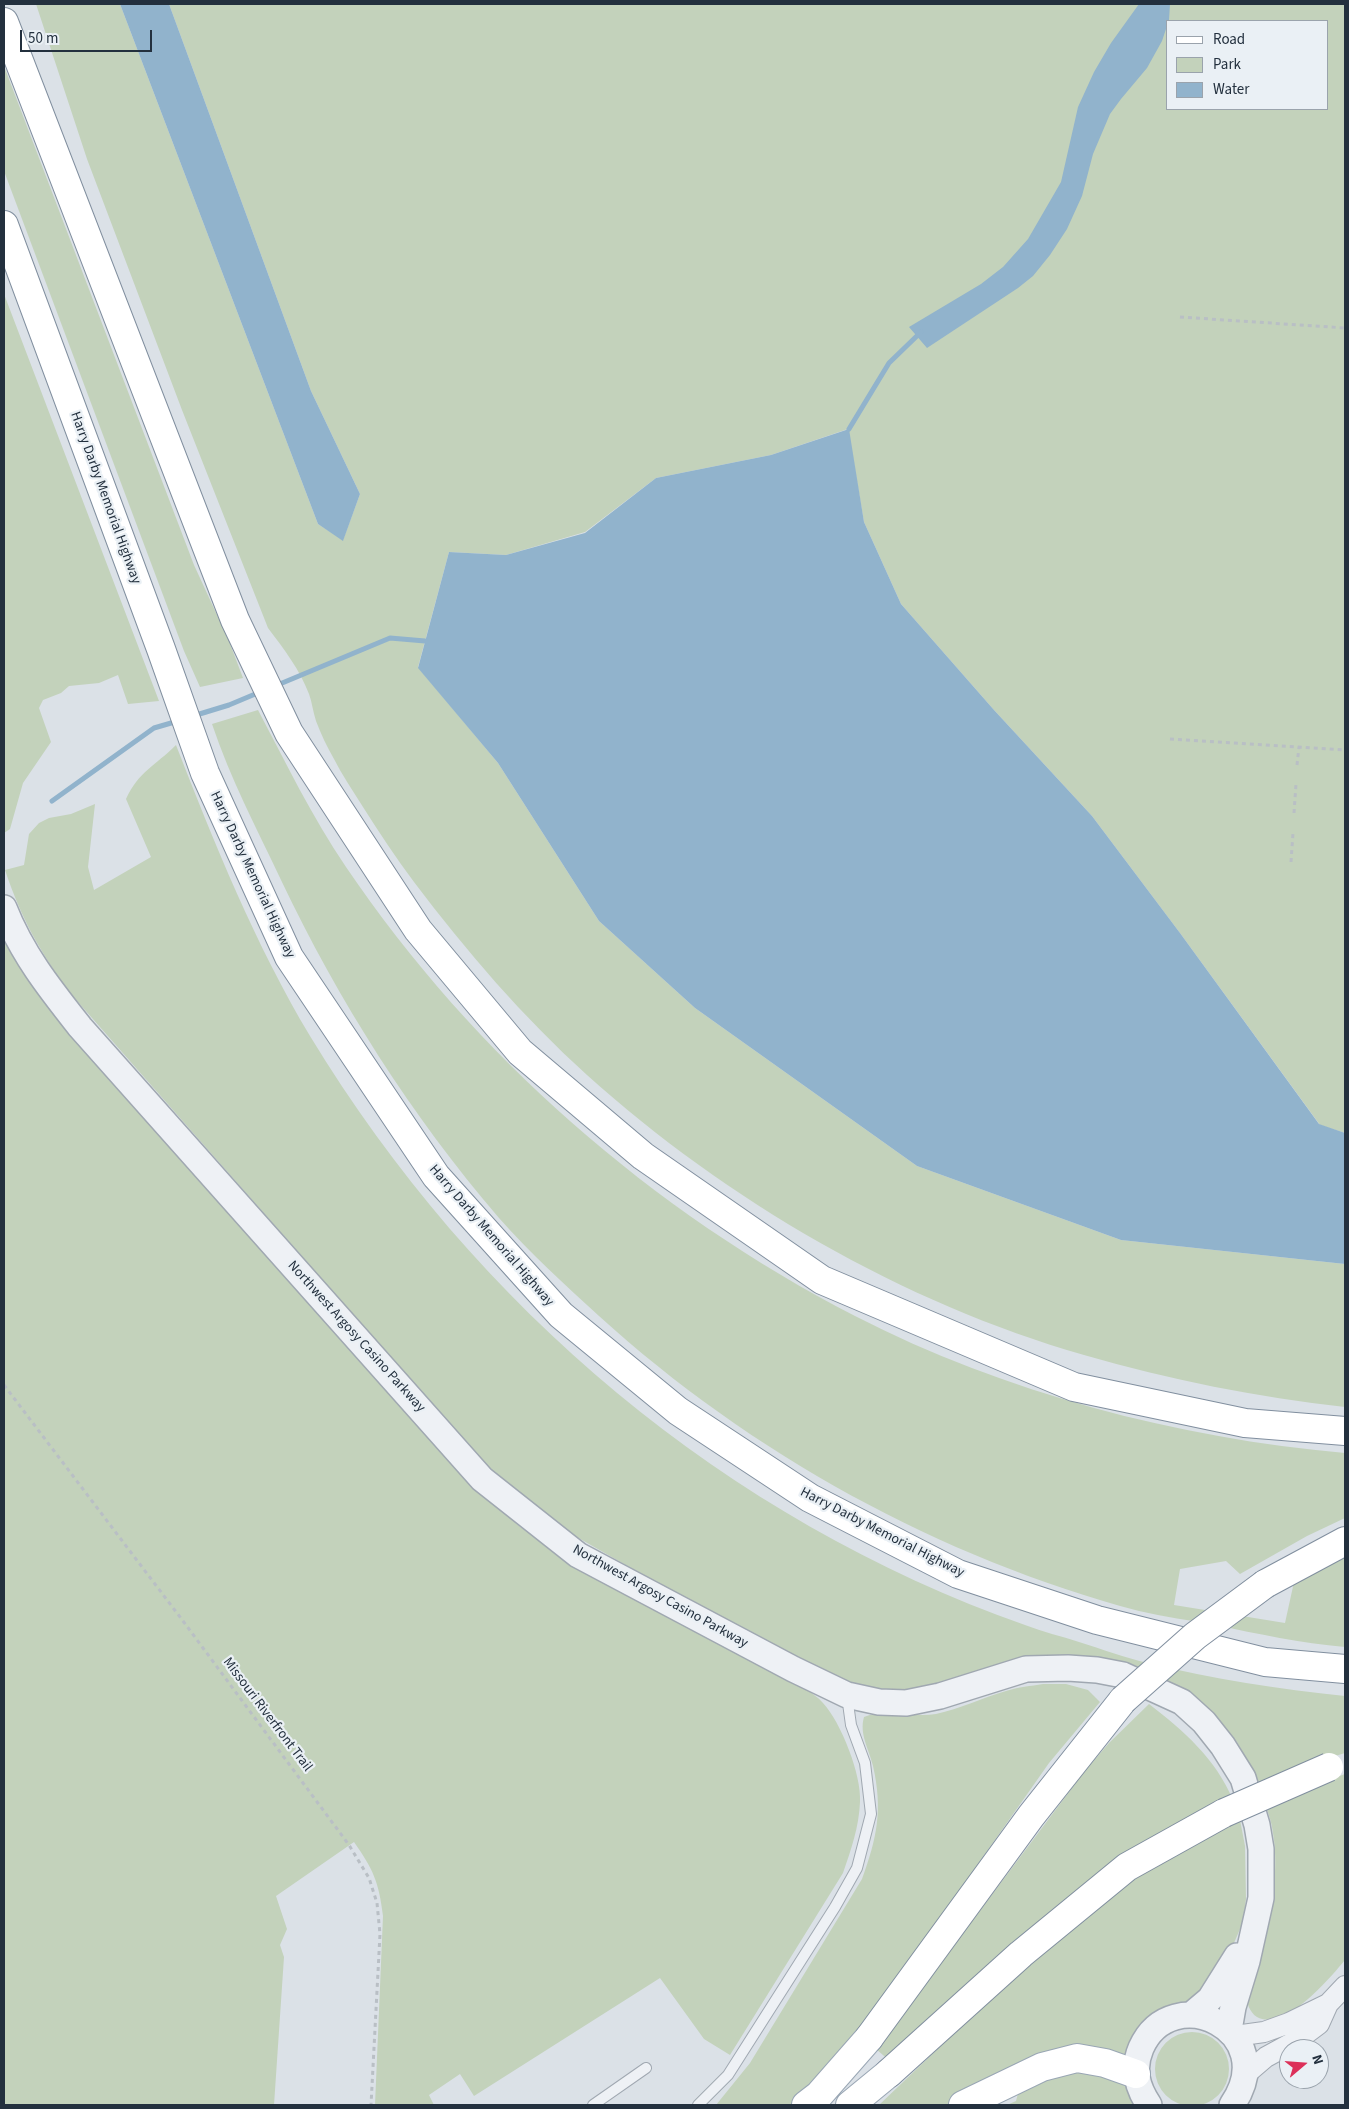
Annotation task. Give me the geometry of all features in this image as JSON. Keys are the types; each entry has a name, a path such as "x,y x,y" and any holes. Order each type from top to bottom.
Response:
{"main road":[{"path":"4,22 235,620 289,733 418,930 520,1052 643,1156 822,1280 1074,1387 1245,1423 1345,1431"},
{"name":"Harry Darby Memorial Highway","path":"4,225 162,649 205,773 289,957 436,1176 561,1315 678,1411 810,1498 958,1574 1097,1620 1265,1662 1345,1669"},
{"path":"806,2105 819,2094 869,2038 1032,1816 1122,1700 1195,1636 1265,1584 1345,1541"},
{"path":"850,2105 889,2073 1021,1954 1127,1867 1224,1813 1337,1765"},
{"path":"963,2105 1042,2067 1077,2058 1105,2063 1136,2074"}],"street":[{"name":"Northwest Argosy Casino Parkway","path":"4,908 10,924 37,972 80,1027 482,1479 578,1555 793,1669 847,1695 878,1702 906,1703 940,1696 1026,1669 1068,1668 1097,1670 1123,1676 1182,1702 1204,1722 1223,1746 1243,1778 1262,1850 1261,1898 1247,1961 1233,2007 1232,2033"},
{"name":"Northwest Argosy Casino Parkway","path":"1191,2015 1210,1999 1219,1988 1254,1931"},
{"path":"1241,2095 1266,2057 1299,2039 1319,2024 1328,2004 1345,1986"},
{"path":"1232,2033 1264,2032 1289,2023 1328,2004"},
{"path":"1149,2105 1140,2092 1136,2074 1138,2056 1145,2039 1157,2026 1173,2018 1191,2015 1206,2017 1232,2033 1245,2060 1241,2095"}],"lane":[{"path":"698,2105 728,2075 835,1907 857,1868 871,1814 864,1763 851,1725 847,1695"},
{"path":"593,2105 646,2068"}],"path":[{"path":"1180,317 1345,328"},
{"path":"1170,739 1345,750"},
{"path":"1297,765 1299,747"},
{"path":"1294,814 1296,784"},
{"path":"1291,862 1293,833"},
{"name":"Missouri Riverfront Trail","path":"4,1385 350,1845 369,1878 377,1903 380,1934 371,2105"}],"green space":[{"path":"36,4 120,4 318,524 343,540 360,494 311,391 169,4 1345,4 1345,1133 1320,1125 1092,816 994,710 901,604 864,522 848,429 771,455 656,478 585,532 506,555 449,552 418,667 498,763 599,921 695,1008 917,1166 1121,1240 1345,1264 1345,1407 1214,1387 1149,1372 1084,1355 1016,1333 950,1307 884,1277 820,1243 758,1205 698,1165 641,1121 587,1075 518,1007 454,933 394,854 344,777 322,736 310,697 301,677 286,652 268,628 182,410 87,159"},
{"path":"4,66 194,565 229,641 243,678 200,687 184,651 4,171"},
{"path":"4,294 159,701 128,704 118,675 99,683 69,686 61,693 43,700 39,708 51,742 23,783 10,829 4,833"},
{"path":"258,710 289,770 346,867 396,936 451,1002 510,1064 572,1123 638,1178 708,1228 780,1274 855,1316 971,1368 1093,1408 1156,1423 1282,1446 1345,1453 1345,1518 1307,1536 1240,1574 1226,1561 1180,1569 1174,1605 1285,1623 1294,1582 1345,1555 1345,1647 1280,1638 1139,1611 1065,1589 992,1562 921,1531 851,1495 784,1456 720,1413 658,1366 599,1316 523,1244 467,1179 407,1098 352,1013 327,970 244,803 212,724"},
{"path":"176,745 221,857 271,966 310,1036 376,1135 449,1228 530,1314 617,1393 710,1464 810,1526 915,1580 1032,1627 1139,1661 1246,1683 1345,1696 1345,1753 1322,1760 1261,1786 1237,1742 1212,1714 1174,1686 1136,1666 1088,1656 1045,1655 1023,1659 908,1694 865,1689 812,1667 624,1564 568,1532 505,1484 481,1460 70,993 49,963 25,920 5,870 24,865 29,834 39,823 49,818 71,814 95,804 88,867 94,890 151,857 126,799 142,775"},
{"path":"4,932 486,1497 519,1526 550,1548 805,1688 821,1701 830,1712 849,1750 858,1778 860,1802 852,1847 843,1873 730,2055 704,2039 660,1978 474,2096 460,2074 429,2095 434,2105 375,2105 383,1916 374,1876 354,1842 276,1896 287,1929 280,1945 284,1957 274,2105 4,2105"},
{"path":"1043,1684 1066,1684 1088,1690 1100,1702 1049,1763 879,2005 822,2072 790,2105 716,2105 750,2063 862,1879 875,1837 878,1810 876,1782 863,1729 864,1717 882,1713 936,1714 1011,1690"},
{"path":"1149,1704 1174,1724 1208,1758 1226,1785 1233,1800 891,2062 876,2049 1084,1772 1109,1743"},
{"path":"1345,1774 1345,1960 1318,1990 1293,2010 1280,2017 1268,2020 1257,2017 1250,2010 1246,1997 1246,1985 1267,1929 1272,1906 1275,1868 1271,1822 1265,1803"},
{"path":"1240,1820 1245,1846 1246,1899 1243,1922 1234,1943 1212,1984 1127,2063 1105,2056 955,2105 879,2105 1016,1974 1140,1874"},
{"path":"1185,2032 1199,2032 1213,2038 1223,2048 1229,2062 1227,2083 1213,2100 1199,2106 1185,2106 1171,2100 1161,2090 1155,2076 1155,2062 1161,2048 1171,2038"},
{"path":"1062,2067 1117,2079 1128,2089 1135,2105 1007,2105 1016,2101 1020,2086"}],"water":[{"path":"120,4 169,4 311,391 360,494 343,541 318,524"},
{"path":"1139,4 1170,4 1169,20 1166,20 1166,29 1162,41 1147,68 1110,114 1093,154 1082,196 1067,229 1050,255 1033,276 1018,288 927,348 909,327 981,284 1003,267 1028,239 1061,182 1078,107 1094,72 1111,43"},
{"path":"849,429 864,522 901,604 994,710 1092,816 1319,1124 1345,1133 1345,1264 1121,1240 917,1166 695,1008 599,921 498,763 418,668 449,552 506,555 585,533 656,478 771,455"}],"waterway":[{"path":"849,429 889,363 921,332"},
{"path":"275,686 390,638 425,641"},
{"path":"193,716 229,705 260,692"},
{"path":"52,801 154,728 178,721"}]}
